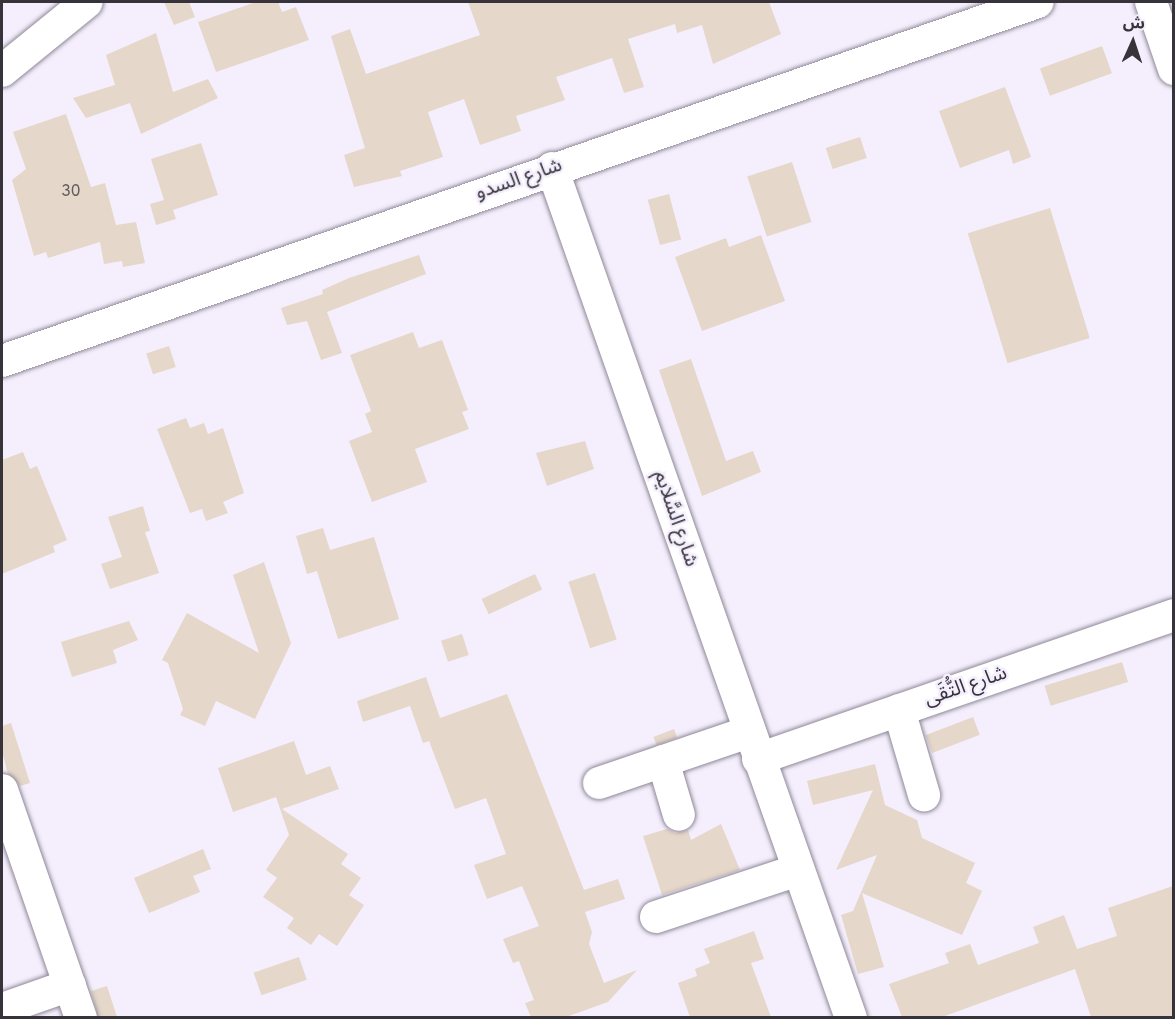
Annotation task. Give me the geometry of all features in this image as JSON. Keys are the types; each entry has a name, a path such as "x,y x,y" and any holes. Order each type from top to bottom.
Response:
{"street":[{"path":"2,71 87,2"},
{"name":"شارع السدو","path":"2,361 552,168 1038,2"},
{"path":"1150,2 1173,69"},
{"name":"شارع السَّلايم","path":"552,168 753,746 851,1017"},
{"name":"شارع التُّقَى","path":"599,783 663,761 753,746 899,710 1173,615"},
{"path":"899,710 924,795"},
{"path":"663,761 679,815"},
{"path":"2,790 81,1017"},
{"path":"656,917 798,870"},
{"path":"2,1009 70,985"}],"building":[{"path":"164,2 189,2 195,17 174,25"},
{"path":"256,2 278,2 282,12 296,7 309,40 216,72 198,22"},
{"path":"468,2 769,2 781,34 713,64 702,25 677,33 675,24 628,39 644,87 624,93 612,58 556,77 565,100 516,116 521,131 480,145 464,99 428,112 443,157 400,171 402,176 354,187 344,155 365,148 331,36 350,29 366,74 480,35"},
{"path":"156,33 173,92 208,79 218,98 141,134 130,103 86,118 73,98 115,85 106,55"},
{"path":"1102,46 1112,73 1050,96 1040,69"},
{"path":"1005,87 1031,157 1013,164 1009,150 960,168 939,111"},
{"path":"66,114 91,187 105,183 116,225 136,222 145,263 123,267 122,261 104,264 100,242 48,258 46,252 34,256 12,180 26,169 13,132"},
{"path":"860,137 867,158 833,169 826,148"},
{"path":"201,143 218,195 173,210 176,219 156,225 150,204 164,200 151,159"},
{"path":"792,162 811,222 767,236 747,177"},
{"path":"669,194 681,239 660,245 648,200"},
{"path":"1050,208 1090,338 1008,363 968,233"},
{"path":"761,235 785,301 702,331 675,257 726,238 729,247"},
{"path":"419,255 426,274 327,312 342,353 321,360 307,321 287,325 281,308 323,294 322,290 349,278"},
{"path":"413,332 419,348 442,340 468,410 462,412 469,429 415,449 427,482 372,502 349,441 372,432 365,414 371,411 350,355"},
{"path":"169,346 176,367 153,374 146,353"},
{"path":"691,359 726,461 753,451 761,472 702,496 659,370"},
{"path":"186,418 190,428 204,423 208,434 223,428 244,493 223,502 228,513 206,521 202,509 190,513 157,429"},
{"path":"585,441 594,469 547,486 536,453"},
{"path":"23,452 30,469 37,466 67,540 53,546 55,552 2,574 2,460"},
{"path":"143,506 150,531 145,532 159,573 110,589 101,564 122,557 108,517"},
{"path":"323,528 330,550 374,537 399,619 338,639 317,571 307,574 296,536"},
{"path":"264,562 291,643 255,719 216,701 205,726 180,715 183,709 168,663 162,660 187,613 259,653 233,575"},
{"path":"595,573 617,640 590,648 568,582"},
{"path":"535,574 542,589 489,614 482,599"},
{"path":"129,621 138,640 113,650 117,663 72,677 61,642"},
{"path":"462,634 469,655 448,662 441,641"},
{"path":"1122,662 1128,682 1051,706 1045,686"},
{"path":"426,677 440,718 507,694 584,890 618,879 625,899 585,912 592,932 589,944 604,983 637,970 608,1002 566,1017 531,1017 525,1003 534,1000 519,961 513,963 503,939 539,926 522,886 487,899 474,865 506,854 486,798 455,809 429,741 423,743 410,706 363,722 357,701"},
{"path":"973,717 980,735 932,753 925,735"},
{"path":"11,723 30,783 20,786 8,774 2,751 2,726"},
{"path":"674,729 677,737 657,745 653,737"},
{"path":"294,741 306,775 330,766 339,789 282,809 348,854 341,864 361,878 349,895 364,905 337,946 319,934 311,945 287,928 294,918 263,897 277,878 266,870 289,835 276,797 233,812 218,768"},
{"path":"875,764 885,805 917,820 922,838 975,863 966,883 982,891 962,935 862,893 884,967 858,974 841,915 853,911 877,855 836,870 873,790 813,805 807,781"},
{"path":"721,824 740,870 662,895 643,836 667,829 675,833 688,830 691,840"},
{"path":"203,849 211,869 193,876 200,892 149,913 134,878"},
{"path":"1173,886 1173,1017 1091,1017 1075,969 942,1017 902,1017 889,984 949,963 945,953 970,944 978,965 1039,943 1033,927 1064,915 1077,949 1117,936 1108,908"},
{"path":"754,931 764,959 751,963 771,1017 690,1017 678,983 697,976 695,969 710,963 704,949"},
{"path":"299,957 307,980 261,995 254,973"},
{"path":"107,986 117,1017 98,1017 91,991"}]}
